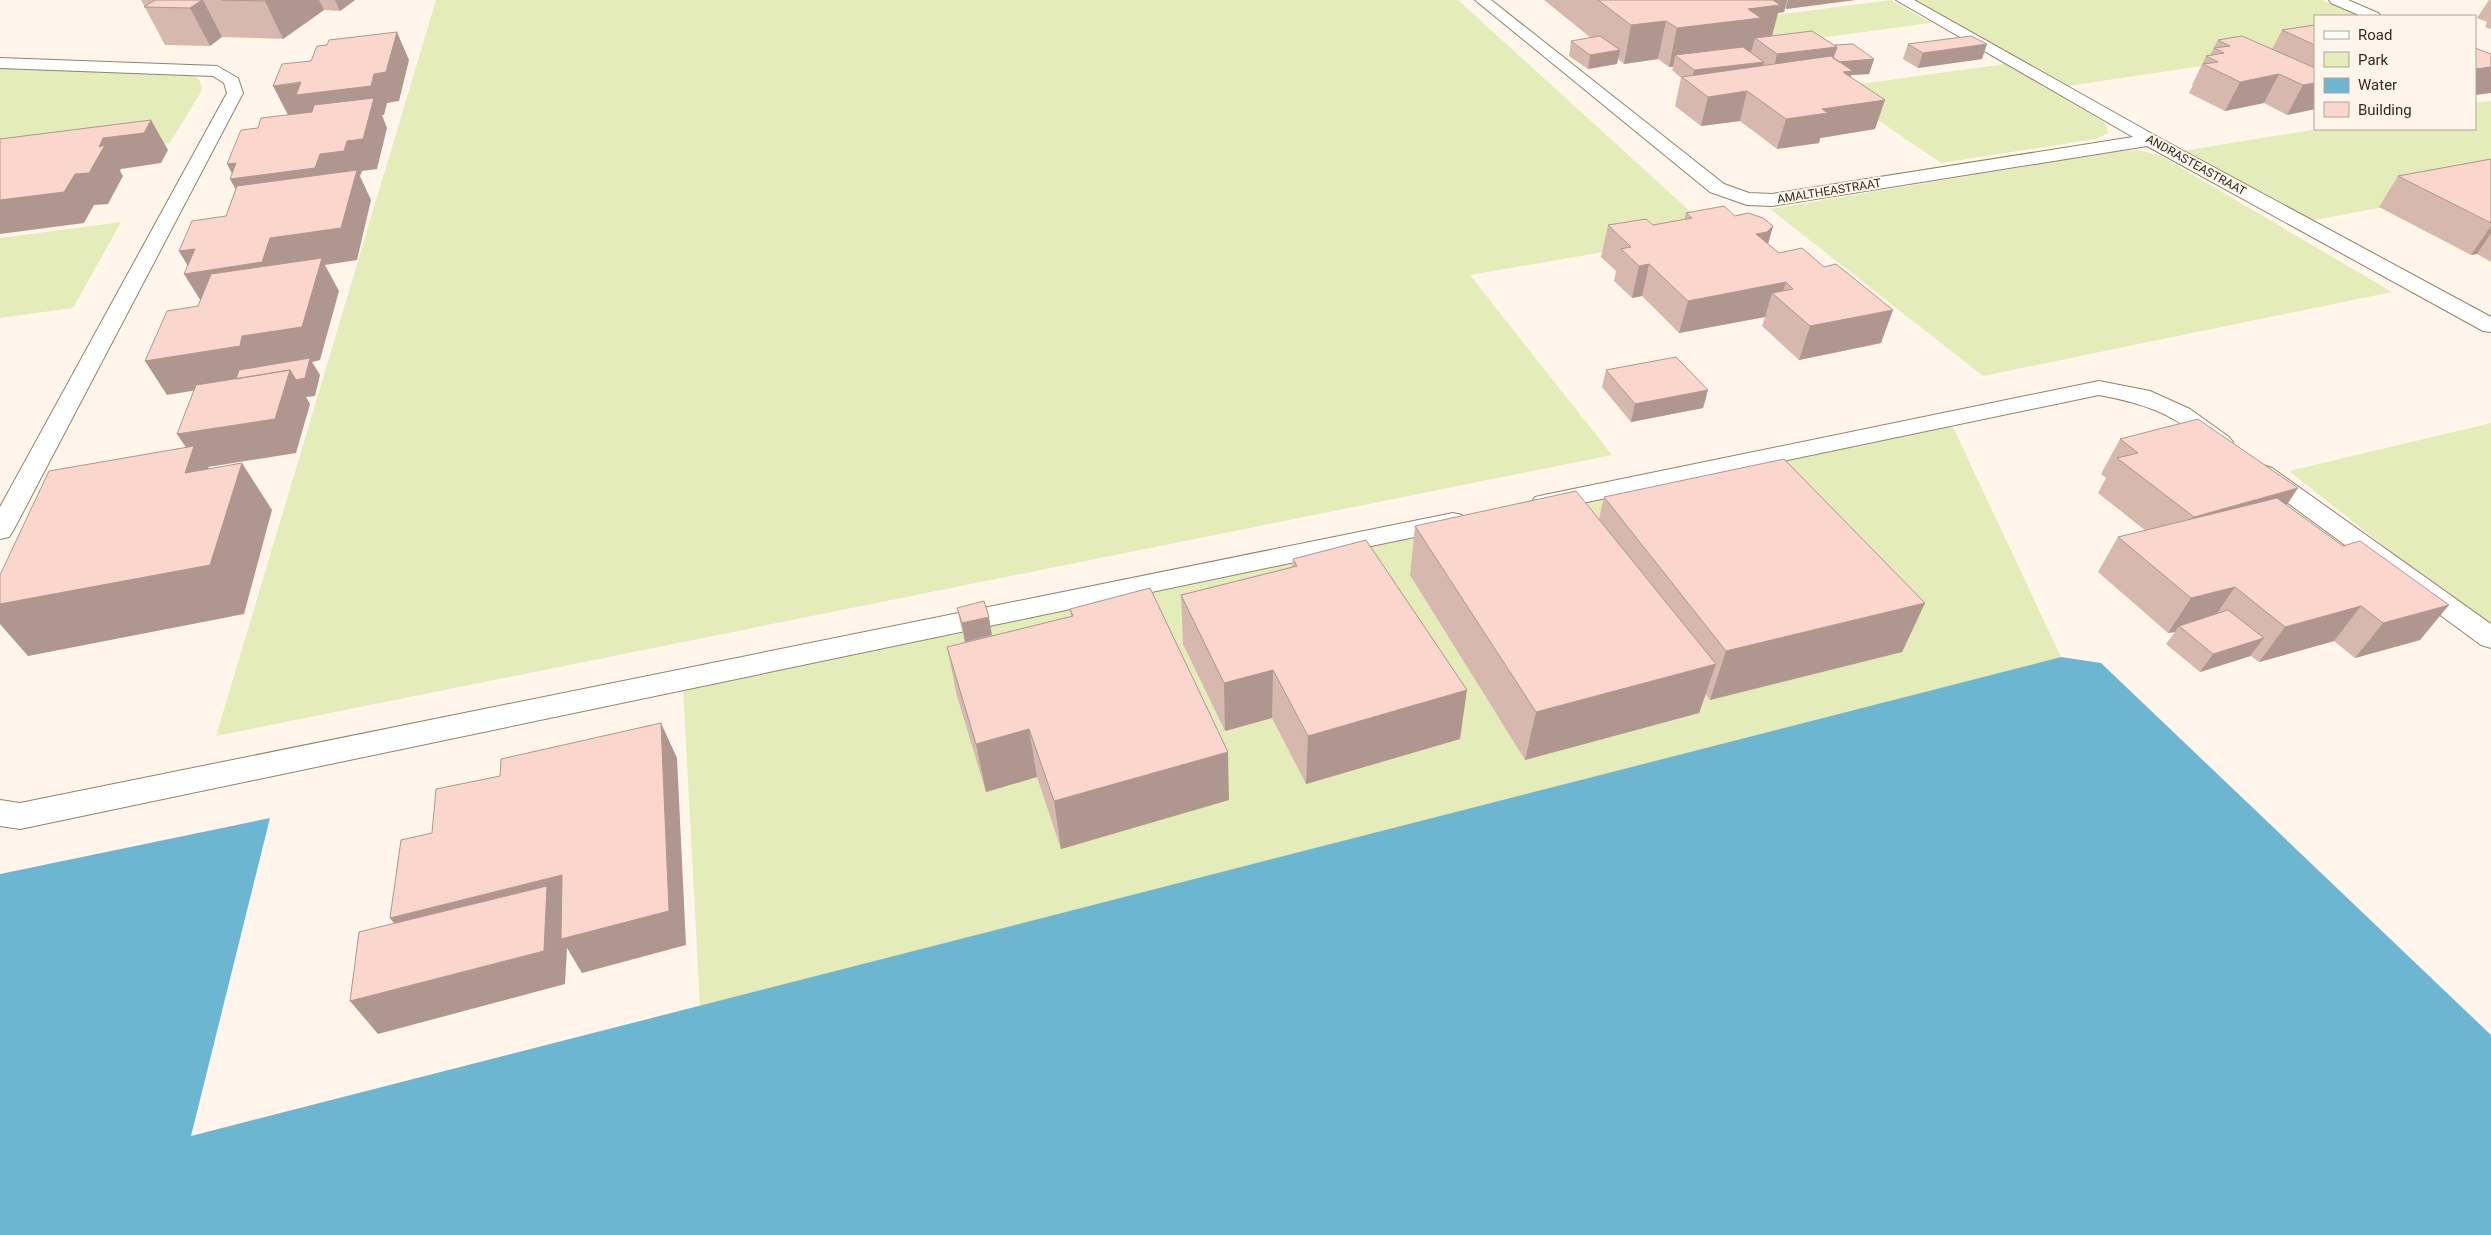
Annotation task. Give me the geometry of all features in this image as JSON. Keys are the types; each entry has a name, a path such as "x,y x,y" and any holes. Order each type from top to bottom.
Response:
{"street":[{"name":"AMALTHEASTRAAT","path":"1482,0 1717,188 1747,199 1772,200 2150,140"},
{"name":"ANDRASTEASTRAAT","path":"1903,0 2150,140 2491,326"},
{"path":"2336,0 2371,15"},
{"path":"0,63 217,71 232,81 235,93 0,531"},
{"path":"1523,507 2099,388 2142,396 2182,414 2491,638"},
{"path":"0,813 20,816 1474,517"}],"green space":[{"path":"436,0 1458,0 1714,233 1470,275 1612,455 216,736"},
{"path":"1891,0 1931,23 1774,44 1738,20"},
{"path":"1914,0 2322,0 2358,15 2314,15 2314,49 2068,86"},
{"path":"2005,64 2105,123 2108,133 2096,139 1941,163 1831,88"},
{"path":"0,66 185,74 198,78 202,90 170,143 0,166"},
{"path":"2491,101 2491,187 2309,221 2182,151 2314,130 2476,130 2476,103"},
{"path":"2137,150 2159,155 2392,292 1983,376 1770,209 2111,152"},
{"path":"121,222 73,308 0,318 0,238"},
{"path":"2491,423 2491,631 2289,471"},
{"path":"1952,425 2061,657 700,1006 683,687"}],"water":[{"path":"2061,657 2101,663 2491,1035 2491,1235 0,1235 0,874 270,818 191,1136"}],"building":[{"path":"155,0 202,0 190,8 144,7"},
{"path":"222,0 267,0 265,1"},
{"path":"1598,0 1773,0 1780,5 1748,9 1761,18 1677,28 1666,21 1631,25"},
{"path":"2314,25 2314,45 2282,30"},
{"path":"1812,31 1837,47 1777,54 1755,38"},
{"path":"397,32 386,72 374,74 371,86 296,95 301,82 273,86 282,64 311,61 317,46 327,45 329,40"},
{"path":"1600,36 1620,50 1590,55 1571,41"},
{"path":"1971,36 1987,44 1923,53 1908,44"},
{"path":"2242,36 2314,68 2314,83 2303,85 2279,74 2240,82 2203,64 2218,62 2206,56 2224,53 2214,48 2230,46 2218,40"},
{"path":"1853,44 1874,59 1839,62 1833,58 1837,47 1835,45"},
{"path":"1743,47 1764,62 1694,70 1675,55"},
{"path":"2476,48 2491,54 2491,67 2476,69"},
{"path":"1831,56 1853,71 1843,72 1885,100 1822,109 1828,113 1786,119 1747,91 1708,97 1682,77"},
{"path":"374,98 363,139 347,141 344,151 320,154 315,168 230,179 236,163 227,164 241,130 258,128 261,118 312,112 314,105"},
{"path":"151,120 144,133 103,138 99,147 105,145 89,173 75,174 64,192 0,200 0,139"},
{"path":"2491,159 2491,223 2398,176"},
{"path":"357,170 341,228 270,238 262,262 184,274 195,249 179,251 192,221 226,216 237,186"},
{"path":"1724,206 1735,216 1748,213 1763,218 1773,226 1767,232 1756,234 1779,253 1802,248 1824,267 1836,264 1893,310 1810,326 1772,293 1793,289 1786,282 1688,301 1649,264 1639,266 1621,249 1631,247 1608,225 1646,219 1653,225 1692,218 1686,213"},
{"path":"322,258 302,327 242,336 240,346 145,361 167,311 198,306 211,274"},
{"path":"1676,357 1708,390 1635,404 1606,370"},
{"path":"310,358 305,378 296,380 290,370 236,379 239,370"},
{"path":"290,370 275,419 177,434 196,385"},
{"path":"2198,419 2298,488 2194,517 2117,458 2138,453 2120,439"},
{"path":"194,446 185,473 242,463 210,565 0,604 0,575 49,471"},
{"path":"1784,459 1925,603 1726,651 1604,497"},
{"path":"1576,491 1716,664 1536,712 1415,526"},
{"path":"2277,498 2343,546 2360,541 2449,605 2383,623 2361,606 2285,627 2235,587 2191,598 2118,537"},
{"path":"1366,540 1467,690 1308,736 1273,670 1224,683 1181,595 1297,566 1293,559"},
{"path":"1150,588 1228,752 1054,801 1029,729 976,744 947,647 1073,616 1070,609"},
{"path":"984,601 989,617 962,623 957,608"},
{"path":"2228,610 2264,638 2213,654 2179,626"},
{"path":"661,723 669,911 561,939 562,875 390,918 401,840 432,833 436,789 500,776 501,759"},
{"path":"547,886 544,951 350,1001 359,932"}]}
